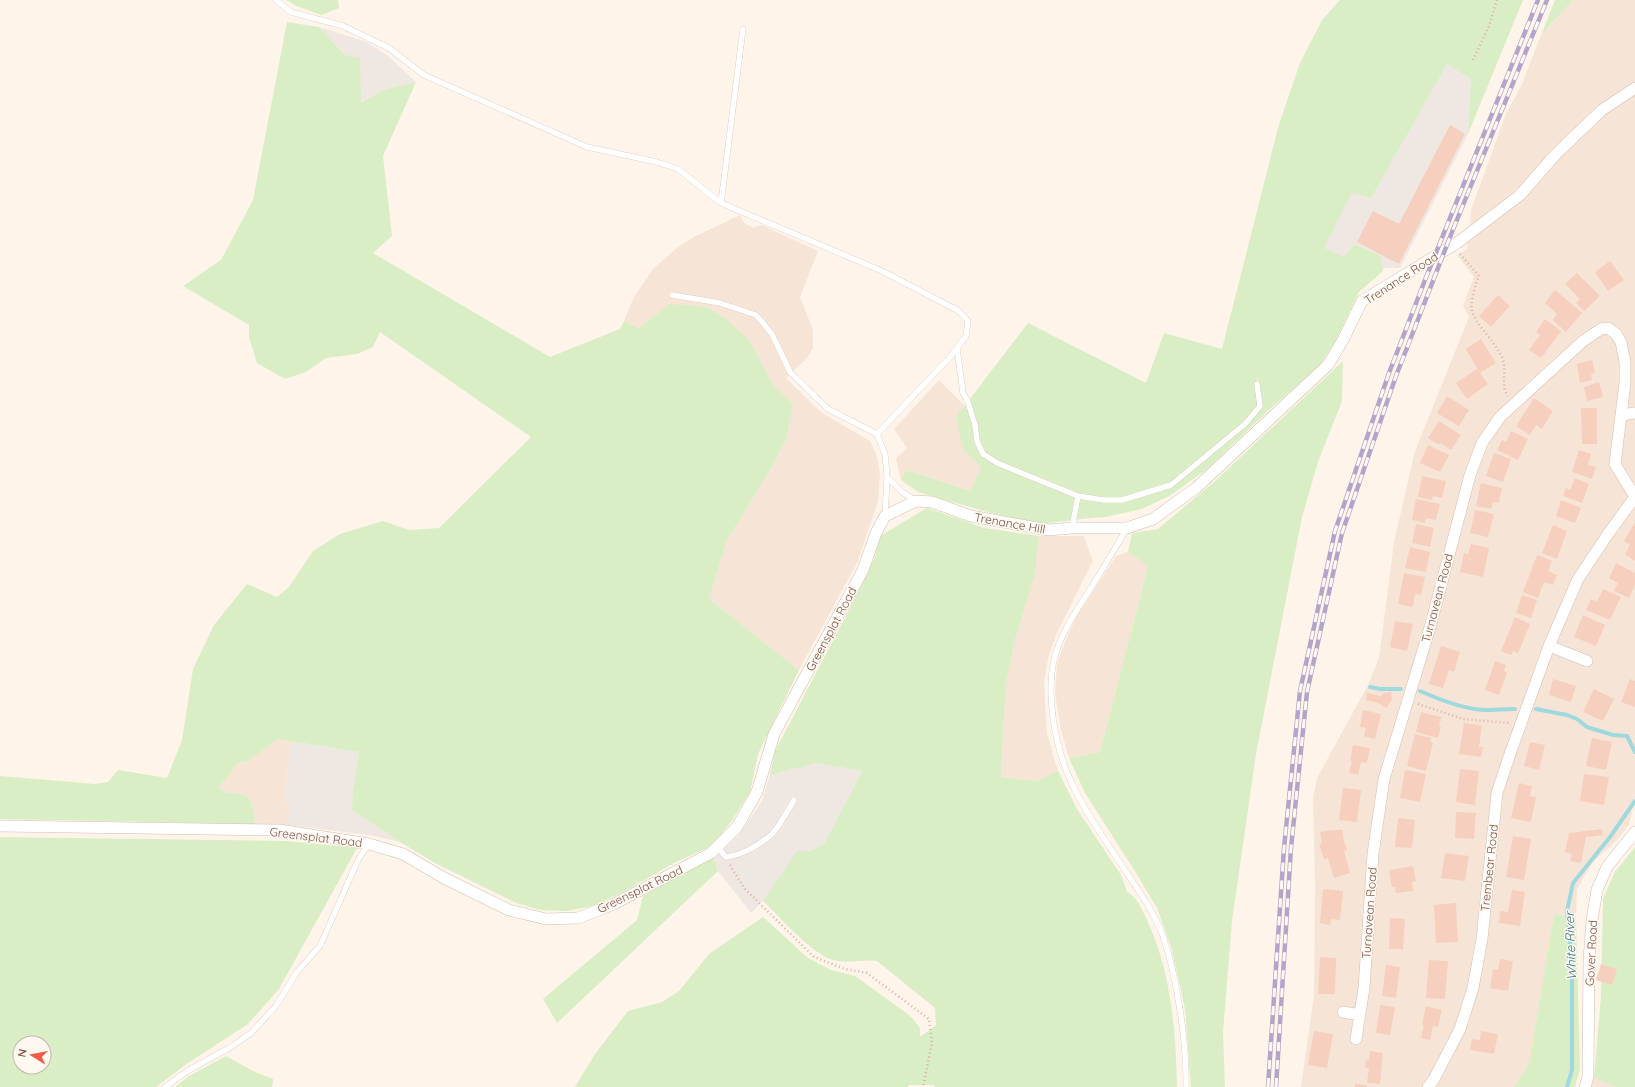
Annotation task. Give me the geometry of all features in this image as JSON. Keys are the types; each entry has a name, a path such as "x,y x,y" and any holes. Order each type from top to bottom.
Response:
{"street":[{"name":"Trenance Road","path":"1153,519 1196,488 1328,365 1343,340 1362,300 1453,245 1520,195 1556,154 1597,116 1635,88"},
{"name":"Turnavean Road","path":"1356,1039 1364,988 1373,854 1384,779 1431,624 1470,475 1482,443 1500,417 1583,341 1601,329 1608,328 1616,334 1621,342 1625,362 1625,383 1615,464 1635,497"},
{"path":"1622,415 1635,413"},
{"name":"Trembear Road","path":"1428,1087 1434,1079 1460,1029 1473,988 1482,940 1497,794 1511,751 1549,646 1578,579 1635,497"},
{"name":"Trenance Hill","path":"916,501 932,502 970,516 1048,530 1072,528 1127,528 1153,519"},
{"path":"885,516 916,501"},
{"name":"Greensplat Road","path":"0,826 279,830 369,844 402,854 444,878 510,910 546,919 578,918 614,904 711,853 737,827 757,792 774,734 863,570 876,533 885,516"},
{"path":"1549,646 1587,661"},
{"name":"Gover Road","path":"1585,1087 1588,1077 1589,960 1592,920 1597,890 1607,867 1635,832"},
{"path":"1343,1012 1360,1015"}],"lane":[{"path":"276,0 291,12 343,26 388,48 424,75 587,147 657,162 678,169 721,203 882,272 959,311 968,321 966,336 950,357 877,434"},
{"path":"721,203 743,29"},
{"path":"672,295 720,304 756,316 772,334 790,372 828,409 877,434 885,454 887,477 885,516"},
{"path":"957,348 963,393 968,402 975,425 977,441 983,454 997,463 1078,496 1103,500 1122,500 1171,485 1245,424 1260,406 1257,384"},
{"path":"887,477 902,492 916,501"},
{"path":"1072,528 1078,496"},
{"path":"1127,528 1064,631 1055,655 1050,678 1052,704 1058,742 1072,783 1095,825 1142,894 1163,936 1173,974 1181,1017 1186,1087"},
{"path":"717,847 726,857 738,856 773,833 794,800"},
{"path":"165,1087 189,1070 231,1047 251,1033 276,1006 297,972 320,946 359,858 369,844"}],"path":[{"path":"1473,60 1489,26 1497,0"},
{"path":"1453,245 1479,276 1473,290 1472,314 1496,347 1504,362 1505,392 1515,404"},
{"path":"1407,701 1463,719 1498,723"},
{"path":"726,857 744,888 814,957 845,969 867,973 929,1019 932,1043 923,1087"}],"shaded area":[{"path":"1573,0 1635,0 1635,799 1629,824 1618,839 1592,863 1577,889 1576,918 1554,914 1529,1064 1514,1087 1301,1087 1314,996 1315,885 1313,798 1317,778 1368,685 1379,658 1394,542 1415,451 1469,317 1463,306 1474,277 1457,255 1467,249 1471,210 1506,114 1522,84 1541,35"},
{"path":"319,27 367,42 388,56 416,82 383,90 360,102 345,55"},
{"path":"1447,63 1471,79 1468,134 1400,268 1384,268 1383,271 1373,274 1310,283 1342,189 1371,198"},
{"path":"740,215 744,223 753,228 762,225 818,251 800,297 813,330 813,348 807,358 786,378 822,413 870,441 877,456 880,475 878,501 858,561 799,670 709,599 727,540 772,467 787,437 793,404 774,386 749,340 669,304 639,328 624,321 633,299 653,269 679,246 696,236"},
{"path":"939,380 965,406 956,417 981,466 971,491 906,470 901,480 896,458 907,448 894,429"},
{"path":"1039,536 1084,536 1093,561 1057,633 1048,659 1044,682 1047,734 1058,771 1036,781 1001,777 1006,683 1015,640 1035,574"},
{"path":"1128,552 1148,566 1100,752 1069,758 1061,730 1055,694 1057,664 1065,641 1077,616 1116,556"},
{"path":"278,739 291,741 284,800 290,809 287,825 255,824 252,803 246,795 224,792 219,787 238,763 248,761"},
{"path":"291,741 359,752 353,790 352,810 400,842 369,835 287,825 290,810 284,800"},
{"path":"817,763 862,771 824,844 809,852 751,913 718,871 713,857 739,835 762,801 770,775"},
{"path":"1594,1078 1616,1087 1591,1087"}],"green space":[{"path":"287,0 338,0 339,8 321,15 294,5"},
{"path":"1340,0 1523,0 1468,134 1471,79 1447,64 1371,198 1352,193 1324,248 1344,257 1354,245 1380,255 1383,271 1359,292 1335,342 1319,366 1271,408 1207,469 1171,495 1142,509 1105,517 1041,524 987,512 918,492 901,480 906,470 971,491 981,466 963,450 956,417 1028,323 1146,383 1164,333 1222,349 1279,124 1300,63 1322,20"},
{"path":"1555,0 1573,0 1541,35"},
{"path":"287,22 319,27 345,55 360,58 361,102 383,90 416,82 383,156 392,236 373,253 550,357 620,329 624,321 639,328 669,304 707,307 726,319 749,340 774,386 793,404 787,437 772,467 727,540 709,599 799,670 758,754 750,792 731,822 718,838 711,846 676,862 625,891 593,906 566,911 540,910 516,903 435,863 352,810 353,790 359,752 278,739 248,761 238,763 219,787 224,792 246,795 252,803 255,824 0,819 0,776 95,784 108,782 118,770 167,778 182,740 193,669 214,625 247,584 277,597 289,587 313,551 340,534 383,521 409,530 439,528 531,437 380,332 373,347 357,354 326,358 306,372 285,379 257,363 249,337 249,325 183,286 221,260 253,200"},
{"path":"1343,361 1342,401 1318,462 1302,517 1256,754 1232,921 1223,1032 1225,1087 1191,1087 1185,1009 1172,950 1157,908 1085,793 1069,758 1100,752 1148,566 1128,552 1132,533 1158,529 1214,482"},
{"path":"927,508 985,528 1039,536 1035,574 1015,640 1006,683 1001,777 1036,781 1058,771 1077,809 1121,875 1127,892 1134,897 1138,903 1154,938 1167,979 1173,1022 1177,1087 934,1087 934,1085 909,1085 908,1087 575,1087 595,1054 628,1011 662,1002 679,991 709,954 763,917 808,958 831,970 855,976 905,1012 920,1028 920,1037 936,1025 935,1008 877,961 845,962 825,957 806,943 763,901 798,850 809,852 824,844 862,771 817,763 770,775 775,751 846,616 875,557 880,536"},
{"path":"0,837 286,841 357,848 279,989 248,1024 188,1063 156,1087 0,1087"},
{"path":"1635,847 1635,1087 1616,1087 1594,1078 1601,996 1603,898 1615,872"},
{"path":"713,857 718,871 557,1023 543,999 637,920 643,896"},
{"path":"1554,914 1576,918 1580,1069 1575,1087 1514,1087 1529,1064"},
{"path":"226,1056 255,1072 273,1079 272,1087 175,1087 189,1076"}],"building":[{"path":"1450,125 1465,134 1399,264 1357,242 1373,211 1399,224"},
{"path":"1610,261 1624,280 1608,291 1595,272"},
{"path":"1577,273 1600,296 1584,311 1576,303 1580,299 1565,284"},
{"path":"1555,290 1582,313 1566,332 1553,320 1557,314 1545,303"},
{"path":"1498,295 1510,306 1491,327 1479,316"},
{"path":"1545,319 1561,331 1541,358 1529,350 1540,335 1536,332"},
{"path":"1481,339 1496,363 1480,373 1466,349"},
{"path":"1592,360 1595,373 1591,374 1592,380 1580,383 1577,364"},
{"path":"1477,369 1488,384 1467,399 1456,383"},
{"path":"1599,382 1603,397 1587,401 1584,387"},
{"path":"1447,396 1469,410 1459,426 1437,413"},
{"path":"1534,398 1553,411 1542,429 1536,425 1530,435 1516,426"},
{"path":"1581,408 1597,408 1597,444 1582,444"},
{"path":"1439,421 1461,435 1451,450 1428,438"},
{"path":"1511,431 1528,439 1518,460 1497,450 1502,440 1506,442"},
{"path":"1428,445 1449,455 1440,472 1420,463"},
{"path":"1579,450 1591,454 1588,465 1596,467 1592,479 1572,472"},
{"path":"1494,453 1511,459 1503,482 1486,476"},
{"path":"1422,476 1446,481 1442,498 1433,496 1432,500 1418,497"},
{"path":"1575,478 1589,484 1582,503 1563,496 1566,488 1570,490"},
{"path":"1481,483 1502,488 1499,503 1493,502 1491,509 1476,506"},
{"path":"1416,499 1440,504 1436,520 1426,518 1425,523 1412,520"},
{"path":"1561,500 1581,508 1575,523 1556,516"},
{"path":"1475,510 1494,514 1488,537 1470,533"},
{"path":"1635,522 1635,561 1625,554 1630,545 1624,541"},
{"path":"1416,524 1434,528 1430,547 1412,543"},
{"path":"1553,525 1567,531 1557,559 1542,553"},
{"path":"1471,544 1489,548 1483,577 1460,572 1464,553 1468,554"},
{"path":"1410,547 1430,552 1426,572 1405,568"},
{"path":"1537,555 1552,561 1548,571 1557,575 1553,585 1544,582 1538,598 1523,592"},
{"path":"1616,563 1635,573 1635,585 1629,598 1614,591 1618,583 1609,578"},
{"path":"1404,573 1425,577 1421,595 1415,594 1413,607 1398,604"},
{"path":"1603,589 1621,597 1610,620 1586,610 1591,599 1597,602"},
{"path":"1522,595 1537,600 1531,618 1516,613"},
{"path":"1583,615 1605,625 1596,646 1574,637"},
{"path":"1515,617 1530,624 1518,653 1513,651 1511,655 1501,651"},
{"path":"1395,621 1413,624 1407,651 1390,647"},
{"path":"1441,646 1460,652 1454,672 1449,670 1443,688 1429,684"},
{"path":"1495,661 1506,665 1504,671 1507,673 1499,695 1485,690"},
{"path":"1553,679 1576,686 1571,702 1549,695"},
{"path":"1630,679 1635,681 1635,707 1621,702"},
{"path":"1594,689 1614,699 1603,721 1583,712"},
{"path":"1391,692 1392,700 1386,708 1378,703 1366,700 1367,693 1381,696 1384,693"},
{"path":"1363,710 1381,714 1375,739 1364,736 1366,728 1360,727"},
{"path":"1421,712 1441,717 1439,726 1441,727 1438,738 1416,732"},
{"path":"1464,723 1482,726 1479,747 1483,747 1481,757 1459,754"},
{"path":"1415,734 1431,738 1430,742 1433,743 1426,771 1407,766"},
{"path":"1592,738 1612,742 1606,770 1586,766"},
{"path":"1530,742 1545,745 1539,770 1524,766"},
{"path":"1353,745 1370,748 1367,763 1361,762 1358,775 1349,773 1352,761 1350,761"},
{"path":"1460,769 1479,771 1475,805 1456,802"},
{"path":"1405,770 1426,774 1420,802 1400,798"},
{"path":"1584,774 1609,777 1604,805 1580,801"},
{"path":"1519,783 1532,786 1530,796 1536,797 1531,822 1511,818"},
{"path":"1343,788 1361,790 1357,822 1339,820"},
{"path":"1456,812 1476,813 1474,839 1455,838"},
{"path":"1398,818 1415,820 1412,848 1395,847"},
{"path":"1602,829 1603,835 1586,837 1581,863 1570,861 1572,854 1565,852 1569,833"},
{"path":"1343,830 1343,837 1347,850 1344,851 1350,873 1334,878 1328,858 1324,859 1319,844 1322,843 1320,832"},
{"path":"1513,836 1531,839 1524,880 1506,877"},
{"path":"1445,853 1469,856 1465,881 1441,878"},
{"path":"1413,866 1416,881 1412,882 1413,891 1396,893 1395,887 1392,887 1389,870"},
{"path":"1323,889 1343,891 1340,920 1331,919 1330,925 1320,923"},
{"path":"1512,890 1525,892 1520,926 1499,923 1500,911 1508,912"},
{"path":"1456,903 1458,942 1436,943 1434,905"},
{"path":"1390,918 1405,919 1403,949 1389,949"},
{"path":"1320,957 1336,958 1335,994 1318,994"},
{"path":"1500,959 1513,961 1508,991 1490,988 1493,969 1498,970"},
{"path":"1429,960 1448,961 1445,999 1426,998"},
{"path":"1601,964 1617,969 1612,985 1596,980"},
{"path":"1386,965 1400,967 1396,998 1382,996"},
{"path":"1380,1005 1395,1007 1390,1035 1376,1033"},
{"path":"1426,1006 1442,1010 1438,1027 1433,1026 1430,1040 1421,1038"},
{"path":"1314,1031 1333,1034 1327,1068 1308,1065"},
{"path":"1481,1031 1498,1034 1494,1054 1470,1050 1472,1039 1480,1040"},
{"path":"1370,1051 1383,1053 1380,1084 1367,1083 1369,1068 1365,1068 1366,1059 1369,1060"},
{"path":"1355,1084 1367,1085 1367,1087 1355,1087"}],"waterway":[{"path":"1370,687 1380,689 1401,689"},
{"path":"1420,691 1444,701 1479,710 1515,709"},
{"path":"1536,709 1567,715 1577,719 1587,727 1613,735 1627,736 1635,752"},
{"name":"White River","path":"1567,1087 1572,1070 1572,965 1567,911 1573,883 1610,837 1635,801"}],"railway":[{"path":"1268,1087 1284,848 1300,691 1335,531 1389,373 1538,0"},
{"path":"1276,1087 1291,848 1307,692 1342,533 1396,376 1452,232 1547,0"}]}
